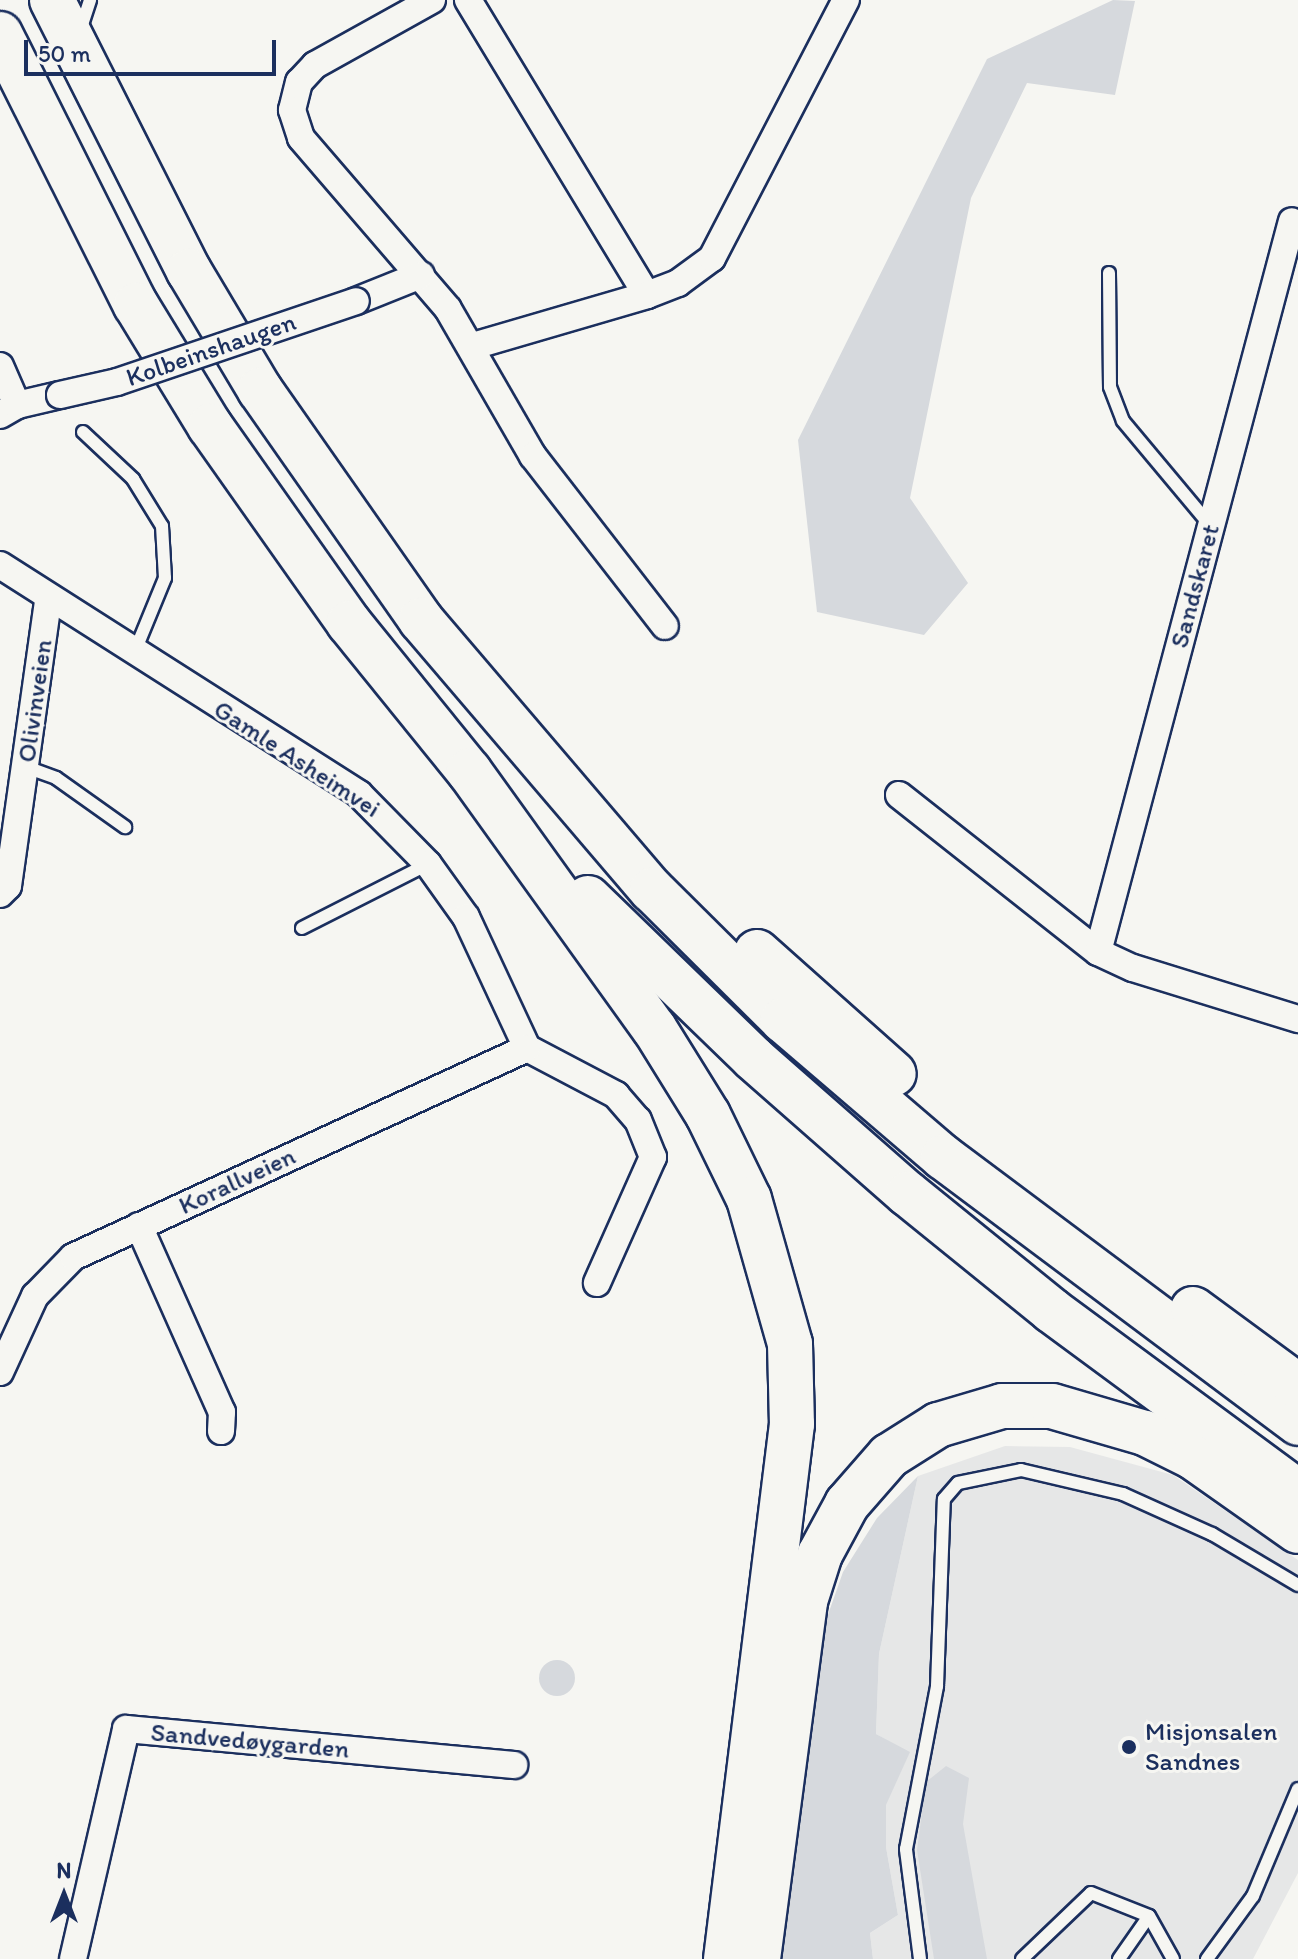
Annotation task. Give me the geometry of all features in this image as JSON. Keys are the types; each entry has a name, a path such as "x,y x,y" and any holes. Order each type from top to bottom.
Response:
{"highway":[{"path":"52,0 74,50 189,271 260,390 421,620 652,890 783,1020 943,1157 1298,1423"},
{"path":"0,34 136,305 210,426 349,623 469,771 654,1028 708,1115 749,1199 790,1344 792,1424 726,1959"},
{"path":"421,620 469,638 542,731 675,873 802,996 958,1129 1298,1386"},
{"path":"469,771 615,926 753,1058 908,1194 1051,1310 1298,1492"},
{"path":"758,1959 805,1601 820,1554 847,1504 889,1456 938,1425 1002,1406 1052,1406 1145,1433 1193,1457 1298,1531"}],"street":[{"path":"432,0 315,65 299,82 292,110 301,138 319,164 421,275 473,346 533,456 665,626"},
{"path":"468,0 647,295"},
{"path":"473,346 647,295 678,283 712,258 846,0"},
{"name":"Sandskaret","path":"1098,952 1292,221"},
{"name":"Kolbeinshaugen","path":"8,410 117,382 356,301 421,275"},
{"path":"0,366 8,410"},
{"name":"Gamle Asheimvei","path":"0,565 48,600 359,794 428,864 466,917 527,1048"},
{"name":"Olivinveien","path":"0,894 8,886 48,600"},
{"path":"899,795 1098,952 1133,968 1297,1017"},
{"path":"527,1048 616,1095 638,1120 653,1157 597,1283"},
{"name":"Korallveien","path":"0,1372 35,1296 73,1257 527,1048"},
{"path":"139,1226 222,1412 221,1431"},
{"name":"Sandvedøygarden","path":"73,1959 126,1729 514,1765"}],"lane":[{"path":"74,50 90,0"},
{"path":"1109,273 1110,387 1123,421 1211,526"},
{"path":"83,432 133,479 162,526 165,578 134,654"},
{"path":"26,767 56,778 125,827"},
{"path":"302,928 428,864"},
{"path":"920,1959 906,1849 937,1686 944,1499 958,1483 1021,1470 1109,1490 1212,1534 1298,1585"},
{"path":"1207,1959 1253,1896 1298,1789"},
{"path":"1022,1959 1091,1893 1149,1916 1173,1959"},
{"path":"1119,1959 1149,1916"}],"shaded area":[{"path":"1113,0 1135,1 1115,95 1027,83 971,198 910,498 968,583 924,635 817,612 798,440 987,59"},
{"path":"1005,1446 1070,1447 1173,1475 1298,1560 1298,1873 1253,1959 873,1959 870,1933 898,1915 886,1847 886,1804 909,1753 876,1734 879,1654 918,1476"},
{"path":"918,1476 879,1654 876,1734 910,1752 886,1805 886,1847 898,1915 870,1933 873,1959 781,1959 806,1719 824,1626 843,1572 877,1518"},
{"path":"557,1660 569,1666 575,1678 569,1690 557,1696 545,1690 539,1678 545,1666"},
{"path":"946,1766 969,1778 963,1824 987,1959 934,1959 917,1850 926,1782"}],"place":[{"name":"Misjonsalen Sandnes","path":"1129,1747"}]}
